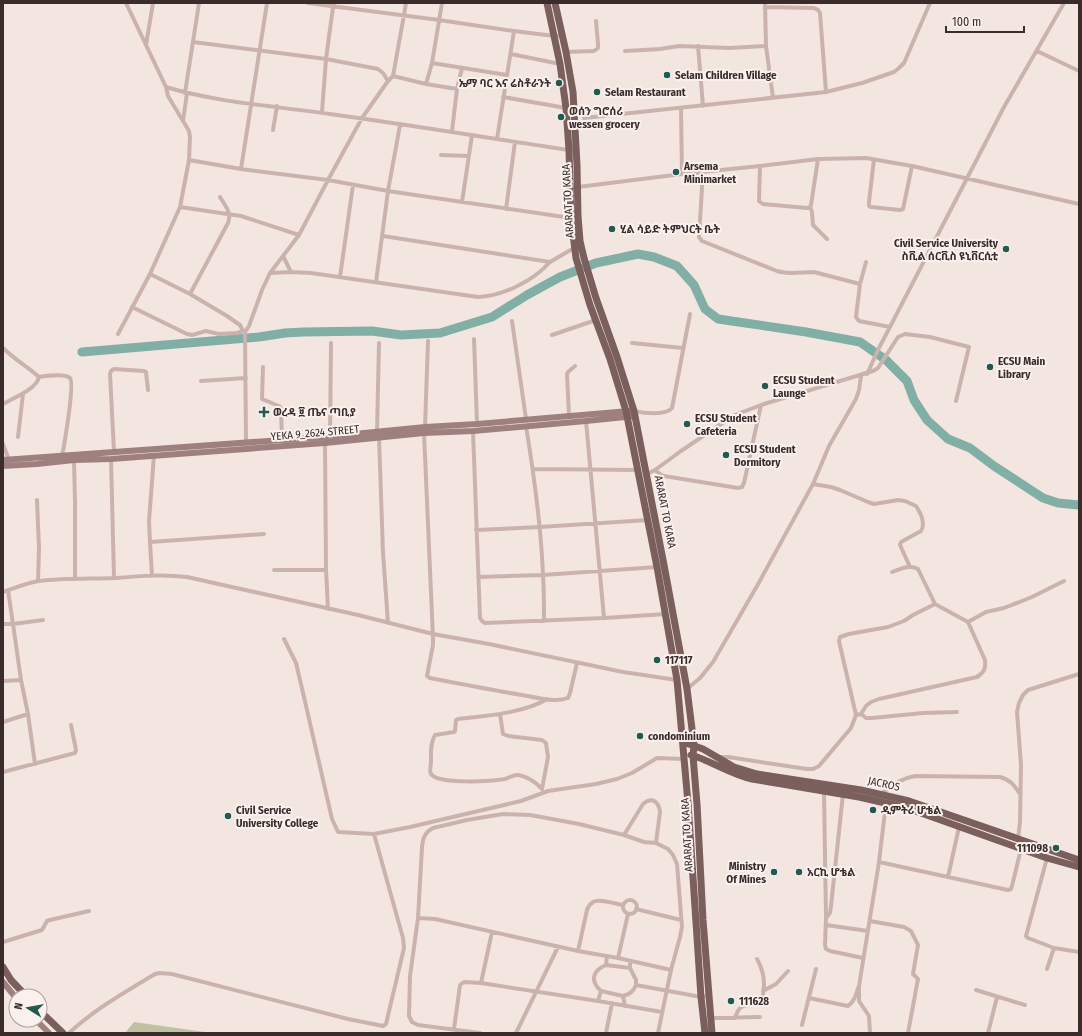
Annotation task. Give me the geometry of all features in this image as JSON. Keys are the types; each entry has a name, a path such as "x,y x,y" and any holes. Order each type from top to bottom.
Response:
{"main road":[{"name":"ARARAT TO KARA","path":"547,3 560,64 566,108 573,187 578,216 576,258 584,273 614,358 647,474 661,566 666,614 677,680 705,996 711,1018 712,1033"},
{"name":"ARARAT TO KARA","path":"555,3 563,36 573,92 577,165 573,187 571,218 576,243 584,258 584,273 596,320 614,358"},
{"name":"ARARAT TO KARA","path":"630,414 638,470 648,520 661,566 687,690 694,745 693,756 703,920 705,1033"},
{"name":"YEKA 9_2624 STREET","path":"424,430 473,431 570,416 630,414"},
{"name":"YEKA 9_2624 STREET","path":"3,466 74,460 111,459 327,440 476,424 586,421 605,416"},
{"name":"YEKA 9_2624 STREET","path":"6,460 38,459 246,442 327,440"},
{"name":"JACROS","path":"683,742 703,749 734,767 757,774 881,794 1079,860"},
{"name":"JACROS","path":"684,756 693,756 740,776 752,779 886,802 908,804 959,827 1047,858 1079,867"},
{"path":"3,967 11,980 18,988"},
{"path":"48,1019 63,1033"}],"street":[{"path":"118,334 150,274 180,207 189,160 190,137 189,131 168,96 166,87 126,3"},
{"path":"146,45 153,3"},
{"path":"183,121 199,3"},
{"path":"241,169 267,3"},
{"path":"308,3 334,5 514,31 563,36"},
{"path":"244,333 270,274 299,236 362,118 393,76 406,3"},
{"path":"426,84 432,63 442,3"},
{"path":"584,118 826,92 862,83 894,72 900,68 904,63 930,3"},
{"path":"867,374 878,348 1004,107 1064,3"},
{"path":"322,112 326,59 334,5"},
{"path":"773,98 766,46 765,5 814,8 818,10 820,13 826,92"},
{"path":"566,52 594,50 598,48 596,21"},
{"path":"496,139 508,75 514,31"},
{"path":"194,42 326,59 378,69 383,73 388,81"},
{"path":"625,51 680,46 730,48 766,46"},
{"path":"698,46 703,106"},
{"path":"1037,51 1079,71"},
{"path":"511,54 560,64"},
{"path":"432,63 508,75"},
{"path":"452,131 457,89 462,68"},
{"path":"393,76 426,84 457,89"},
{"path":"166,87 186,93 251,104 322,112 569,150"},
{"path":"503,98 566,108"},
{"path":"273,130 277,106"},
{"path":"681,108 682,174"},
{"path":"376,282 388,191 400,125"},
{"path":"462,202 472,135"},
{"path":"506,208 515,142"},
{"path":"441,155 469,156"},
{"path":"573,187 818,159 866,158 912,166 1079,204"},
{"path":"818,159 812,205 810,207 813,225 827,239"},
{"path":"874,159 869,202 869,206 871,207 903,209 912,166"},
{"path":"189,160 571,218"},
{"path":"760,166 760,203 807,208 810,207"},
{"path":"703,172 699,237 702,241 781,272 792,274 814,272 860,284"},
{"path":"340,277 354,185"},
{"path":"190,294 228,223 230,214 220,196"},
{"path":"180,207 241,216 299,236"},
{"path":"383,236 550,262"},
{"path":"270,274 291,272 340,277 482,297 512,289 531,278 576,243"},
{"path":"283,256 291,272"},
{"path":"866,262 860,284 856,317 859,321 890,327"},
{"path":"150,274 190,294 240,325 244,333 246,346 246,442"},
{"path":"132,307 187,334 192,335 206,331 219,334 244,333"},
{"path":"630,414 649,414 669,411 672,408 690,314"},
{"path":"552,335 596,320"},
{"path":"512,321 540,527 544,621"},
{"path":"647,474 656,470 729,418 761,406 874,371 878,368 898,337 906,334 930,337 969,347 956,400"},
{"path":"474,339 476,424"},
{"path":"428,341 424,430 433,645 427,675 428,677 474,687 547,699 563,700 568,698 578,663"},
{"path":"328,609 326,570 327,440 330,343"},
{"path":"379,343 378,435 383,553 388,623"},
{"path":"632,343 683,348"},
{"path":"3,348 39,378"},
{"path":"570,416 567,374 575,366"},
{"path":"263,367 262,399 281,408 282,440"},
{"path":"114,452 111,371 114,369 146,372 148,390"},
{"path":"39,378 48,376 65,376 70,378 72,381 69,416 62,456"},
{"path":"687,690 700,678 713,662 757,586 813,484 829,446 856,399 861,376"},
{"path":"3,404 23,394 38,382 39,378"},
{"path":"202,381 246,378"},
{"path":"18,437 23,394"},
{"path":"656,470 664,476 738,488 742,487 761,406"},
{"path":"586,421 604,618"},
{"path":"473,431 478,578 480,618 482,621 544,621 666,614"},
{"path":"3,444 6,460"},
{"path":"152,576 149,521 154,455"},
{"path":"111,459 114,578"},
{"path":"74,460 75,578"},
{"path":"533,469 638,470"},
{"path":"813,484 831,487 874,504 898,500 905,501 916,506 924,524 923,528 921,531 901,542 900,545 910,567"},
{"path":"37,500 39,549 38,582"},
{"path":"476,530 648,520"},
{"path":"150,542 264,534"},
{"path":"478,578 600,572 661,566"},
{"path":"717,757 728,757 813,769 822,763 852,728 858,714 871,702 895,695 977,678 983,673 986,666 985,660 968,622 935,604 918,569 915,567 892,572"},
{"path":"274,570 326,570"},
{"path":"3,592 18,586 38,582 75,578 176,575 433,634 623,672 677,680"},
{"path":"968,622 986,612 1004,608 1032,597 1064,581"},
{"path":"8,590 35,764"},
{"path":"935,604 904,621 888,627 843,635 840,637 839,641 858,714 866,718 872,718 923,713 957,712"},
{"path":"3,624 43,620"},
{"path":"284,639 296,663 332,819 338,832 374,834 479,811 521,801 548,791 596,784 617,779 632,773 657,758 684,756"},
{"path":"1018,839 1020,822 1021,765 1017,712 1019,703 1023,694 1028,690 1079,674"},
{"path":"3,680 21,680"},
{"path":"541,788 527,778 515,775 482,782 459,782 435,777 432,775 430,770 433,738 435,735 454,732 456,720 500,714 540,704 547,699"},
{"path":"3,722 28,714"},
{"path":"500,714 504,734 508,736 542,740 546,743 548,757 541,788 542,793"},
{"path":"3,772 75,753 76,750 71,725"},
{"path":"881,794 889,787 915,776 1000,777 1008,780 1020,794"},
{"path":"824,792 825,945 830,951 863,958"},
{"path":"826,918 830,913 844,794"},
{"path":"624,835 643,804 651,800 658,803 660,807 656,843"},
{"path":"870,1033 869,1016 859,1001 859,986 879,862 886,802"},
{"path":"480,1033 418,1025 412,1022 409,1016 410,976 418,918 422,847 424,837 428,830 467,820 503,814 530,814 579,824 624,835 644,842 656,843 668,849 673,855 677,864 682,920 680,937 671,970 658,1033"},
{"path":"948,877 959,827"},
{"path":"69,1033 84,1020 122,994 155,974 160,973 180,976 348,1019 383,1026 386,1024 404,948 403,938 374,834"},
{"path":"879,862 1008,890 1011,889 1012,886 1021,848"},
{"path":"1047,858 1026,936 1054,948 1079,952"},
{"path":"825,865 836,865"},
{"path":"578,951 589,906 598,900 623,905"},
{"path":"623,905 628,900 635,902 635,912 628,914"},
{"path":"623,905 623,909 628,914"},
{"path":"636,909 682,920"},
{"path":"3,942 42,930 47,921 89,911"},
{"path":"618,958 628,914"},
{"path":"418,918 435,919 558,947 671,970"},
{"path":"870,921 904,927 911,931 918,946 913,974 918,980 908,1033"},
{"path":"826,925 868,931"},
{"path":"481,982 492,932"},
{"path":"516,1033 558,947"},
{"path":"1047,968 1054,948"},
{"path":"606,964 607,956"},
{"path":"734,1018 736,1012 741,1007 745,1005 756,1005 761,1002 765,983 760,964 757,959"},
{"path":"630,961 630,968 636,980 636,985 634,991 629,995 623,996 601,992 594,982 596,972 606,964 630,968"},
{"path":"802,1025 816,969"},
{"path":"763,991 776,984 788,971"},
{"path":"454,1029 460,985 464,982 481,982 662,1012"},
{"path":"636,985 705,996"},
{"path":"809,998 848,1006 854,1001 859,986"},
{"path":"976,990 1025,1005"},
{"path":"598,1001 601,992"},
{"path":"623,996 625,1006"},
{"path":"988,1033 997,997"},
{"path":"606,1033 612,1003"},
{"path":"711,1018 760,1017"}],"green space":[{"path":"134,1022 212,1033 125,1033"}],"waterway":[{"path":"82,352 303,332 372,331 401,335 440,333 492,317 527,295 560,277 596,263 638,254 654,257 677,266 694,285 705,309 718,319 806,332 860,342 886,360 907,381 914,400 927,420 948,439 970,448 994,466 1043,498 1058,503 1079,505"}],"place":[{"name":"Selam Children Village","path":"667,75"},
{"name":"ኤማ ባር እና ሬስቶራንት","path":"559,83"},
{"name":"Selam Restaurant","path":"597,92"},
{"name":"ወሰን ግሮሰሪ wessen grocery","path":"561,117"},
{"name":"Arsema Minimarket","path":"676,172"},
{"name":"ሂል ሳይድ ትምህርት ቤት","path":"612,229"},
{"name":"Civil Service University ስቪል ሰርቪስ ዩኒቨርሲቲ","path":"1006,249"},
{"name":"ECSU Main Library","path":"990,367"},
{"name":"ECSU Student Launge","path":"765,386"},
{"name":"ወረዳ ፱ ጤና ጣቢያ","path":"264,412"},
{"name":"ECSU Student Cafeteria","path":"687,424"},
{"name":"ECSU Student Dormitory","path":"726,455"},
{"name":"117117","path":"657,660"},
{"name":"condominium","path":"640,736"},
{"name":"ዲምትሪ ሆቴል","path":"873,810"},
{"name":"Civil Service University College","path":"228,816"},
{"name":"111098","path":"1056,848"},
{"name":"Ministry Of Mines","path":"774,872"},
{"name":"አርኪ ሆቴል","path":"799,872"},
{"name":"111628","path":"731,1001"}]}
